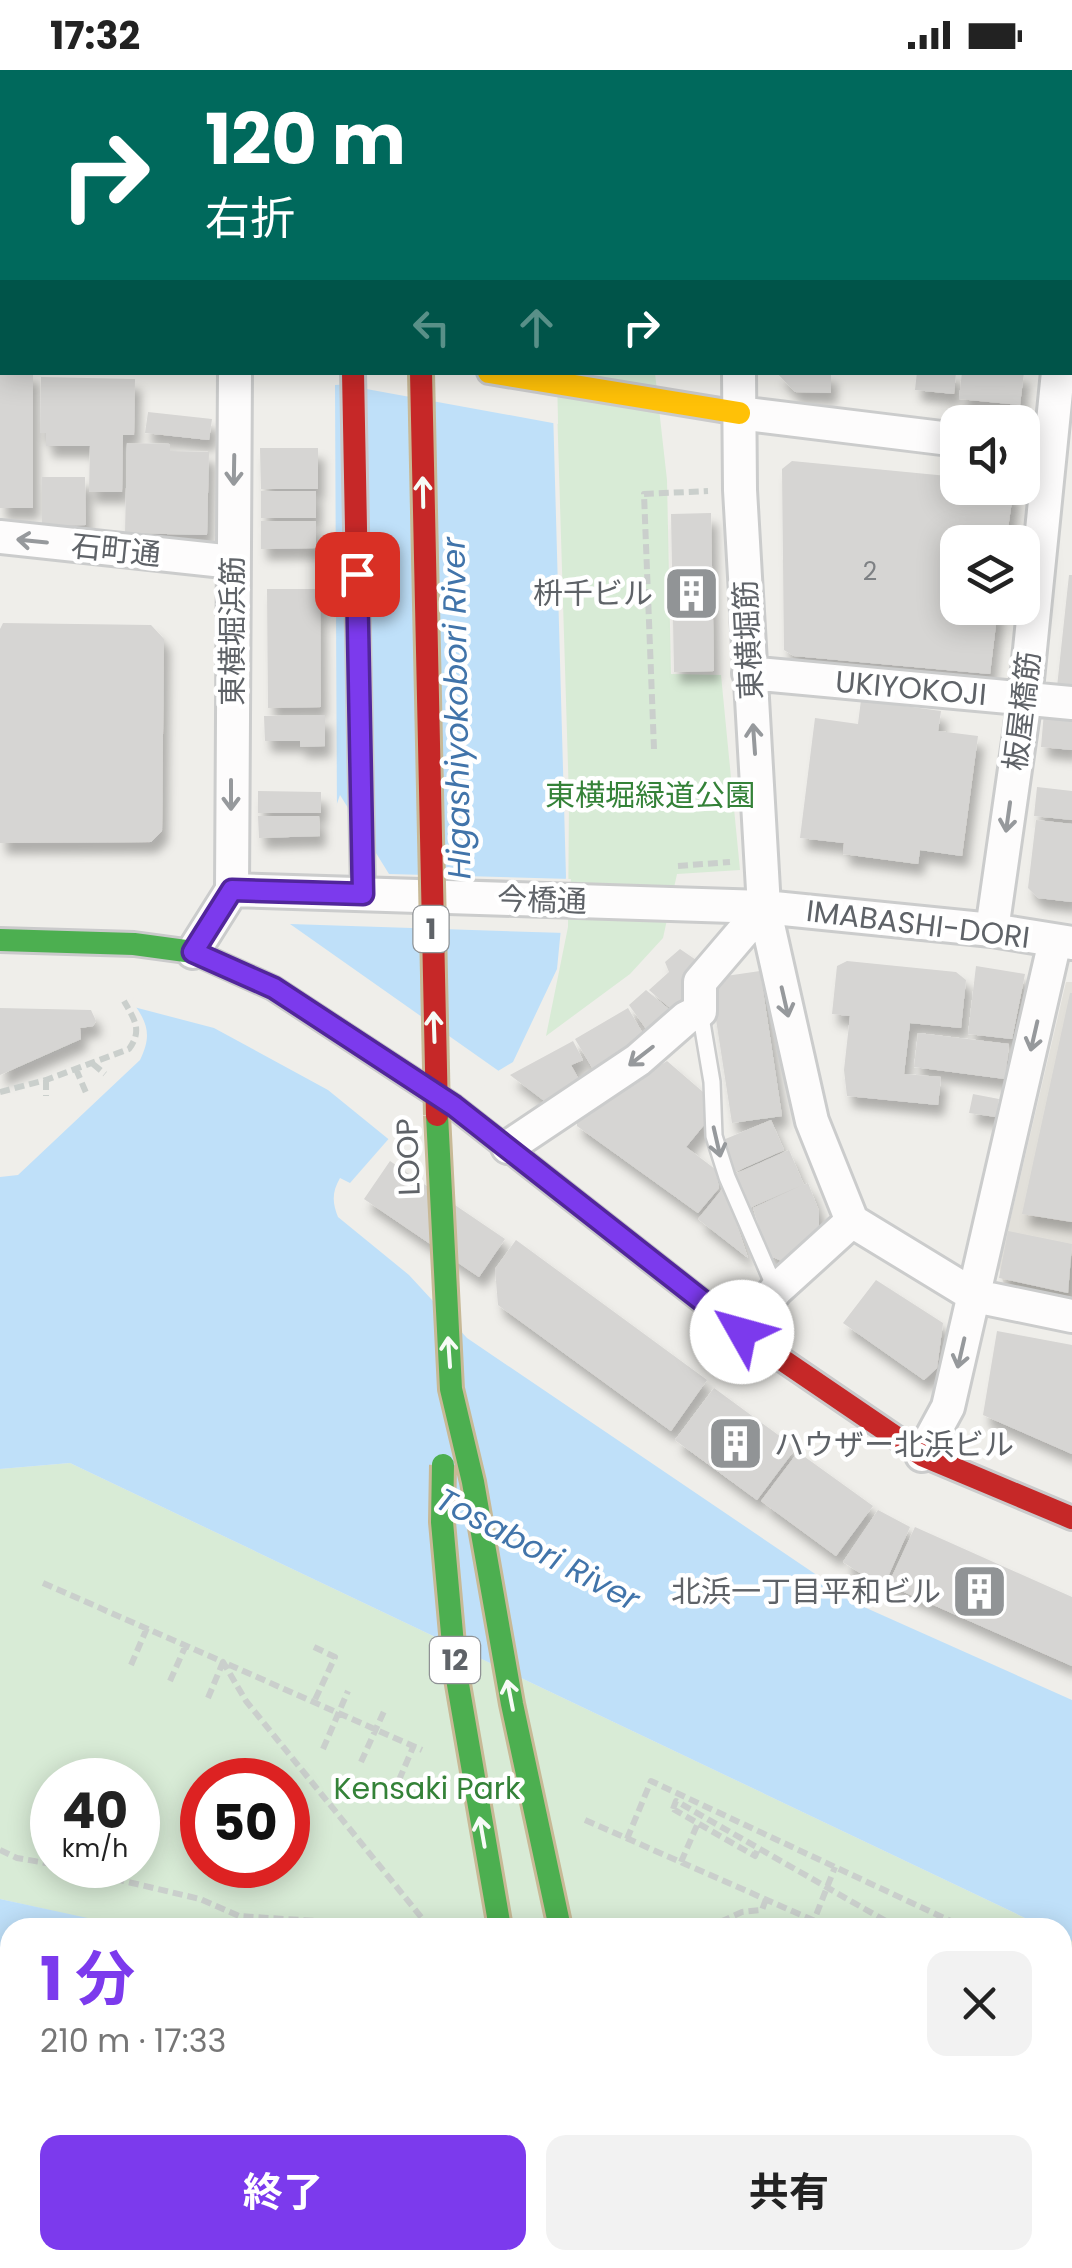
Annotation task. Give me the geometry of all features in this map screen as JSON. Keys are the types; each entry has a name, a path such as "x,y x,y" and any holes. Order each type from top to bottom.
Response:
{"main road":[{"path":"353,375 363,894"},
{"name":"LOOP","path":"421,375 438,1185 451,1389 473,1482 512,1704 558,1918"},
{"path":"507,375 727,412"},
{"path":"0,940 142,945 193,952 274,988 454,1106 742,1332 922,1455 1072,1518"},
{"name":"12","path":"451,1389 440,1492 449,1614 469,1758 498,1918"}],"street":[{"name":"東横堀浜筋","path":"232,883 236,375"},
{"name":"東横堀筋","path":"738,375 727,412 740,490 764,906 812,1121 852,1221"},
{"name":"板屋橋筋","path":"992,930 1025,699 1058,375"},
{"path":"727,412 940,438"},
{"name":"石町通","path":"0,537 233,562"},
{"name":"UKIYOKOJI","path":"750,673 1072,704"},
{"name":"今橋通","path":"232,883 292,892 764,906"},
{"path":"193,952 232,883"},
{"path":"508,1147 638,1060 686,1018 700,1011 700,982 764,906"},
{"name":"IMABASHI-DORI","path":"764,906 992,930 1064,942"},
{"path":"922,1455 948,1407 1064,942"},
{"path":"742,1332 776,1290 852,1221 974,1296 1072,1316"}],"lane":[{"path":"700,1011 712,1082 714,1136 727,1177 776,1290"}],"path":[{"path":"654,749 644,494 740,490"},
{"path":"676,866 738,862"},
{"path":"0,1092 46,1080 129,1049 138,1038 137,1024 124,1001"},
{"path":"93,1064 105,1074"},
{"path":"76,1069 87,1095"},
{"path":"46,1080 46,1096"},
{"path":"42,1583 223,1662 246,1701 422,1918"},
{"path":"131,1665 147,1628"},
{"path":"170,1682 186,1646"},
{"path":"314,1647 336,1657 314,1702"},
{"path":"208,1698 223,1662"},
{"path":"323,1749 348,1692"},
{"path":"361,1762 385,1710"},
{"path":"399,1780 414,1746"},
{"path":"627,1838 651,1781 944,1918"},
{"path":"758,1848 755,1856 673,1809 676,1801 880,1918"},
{"path":"681,1862 698,1823"},
{"path":"0,1850 30,1860"},
{"path":"815,1918 835,1867"},
{"path":"153,1888 200,1899 238,1916 277,1918"},
{"path":"729,1918 762,1910 766,1899"}],"shaded area":[{"path":"1066,982 1072,982 1072,1298 1004,1284 999,1268"}],"green space":[{"name":"東横堀緑道公園","path":"556,375 655,375 667,480 671,674 721,675 740,870 677,874 663,938 630,974 546,1036 568,927 569,799"},
{"name":"Kensaki Park","path":"70,1463 1025,1918 85,1918 0,1899 0,1469"}],"water":[{"path":"552,375 566,877 557,969 513,1062 392,1135 350,1183 340,1178 334,1193 338,1217 409,1275 467,1338 864,1607 1072,1700 1072,1918 1025,1918 70,1463 0,1469 0,1177 18,1175 140,1060 147,1031 134,1004 250,852 316,846 329,835 337,819 335,385"},
{"path":"0,1899 88,1918 0,1918"}],"pier":[{"path":"323,375 557,375 558,424 328,382"},
{"path":"340,795 389,874 571,879 565,933 290,924 503,1074 392,1142 328,1090 214,1028 130,1006 213,894 219,893 257,843 315,844 326,835"}],"building":[{"path":"0,375 33,375 33,508 0,508"},
{"path":"779,375 831,375 831,393 795,392"},
{"path":"917,375 956,375 954,394 915,390"},
{"path":"962,375 1024,375 1020,405 959,399"},
{"path":"41,377 135,379 134,435 123,435 122,492 89,492 90,446 46,446 46,433 40,433"},
{"path":"148,412 212,419 209,440 145,433"},
{"path":"127,443 170,444 170,451 209,452 207,535 125,533"},
{"path":"260,448 318,448 318,489 261,489"},
{"path":"792,461 940,475 940,505 1011,505 1008,525 940,525 940,625 996,625 990,674 794,656 784,650 782,469"},
{"path":"42,477 85,477 86,525 42,526"},
{"path":"261,491 316,491 316,518 261,518"},
{"name":"枡千ビル","path":"711,513 714,671 674,672 671,514"},
{"path":"261,521 316,521 316,548 261,549"},
{"path":"1072,575 1072,689 1057,687"},
{"path":"267,589 320,589 321,707 268,708"},
{"path":"3,623 151,625 164,639 162,831 151,842 0,843"},
{"path":"861,700 941,711 938,731 978,736 962,856 920,850 918,864 843,854 844,843 800,838 815,718 858,724"},
{"path":"1044,712 1072,715 1072,750 1041,747"},
{"path":"325,715 325,746 300,747 300,741 265,741 264,716"},
{"path":"1037,787 1072,791 1072,820 1034,816"},
{"path":"258,791 321,792 321,813 258,813"},
{"path":"258,816 319,816 320,836 259,838"},
{"path":"1036,820 1072,824 1072,902 1038,898 1028,888"},
{"path":"680,949 699,962 690,998 677,1014 649,990 669,972 665,962"},
{"path":"847,961 956,972 966,980 961,1028 910,1023 904,1074 941,1077 938,1105 847,1096 844,1070 850,1016 832,1014 837,966"},
{"path":"976,966 1025,974 1012,1039 968,1034"},
{"path":"760,971 782,1116 732,1123 711,987 719,977"},
{"path":"646,990 670,1010 647,1030 629,1005"},
{"path":"1072,993 1072,1222 1022,1214"},
{"path":"0,1008 91,1010 96,1021 93,1026 80,1028 81,1039 0,1075"},
{"path":"628,1008 649,1044 596,1074 575,1039"},
{"path":"918,1033 1009,1044 1005,1079 914,1067"},
{"path":"573,1041 583,1060 571,1065 583,1087 551,1106 510,1075"},
{"path":"667,1061 703,1092 704,1125 686,1147 715,1169 719,1188 698,1213 577,1126 577,1116"},
{"path":"973,1094 999,1099 996,1117 969,1113"},
{"path":"771,1120 784,1150 735,1172 723,1140"},
{"path":"789,1150 819,1211 819,1227 815,1238 784,1262 768,1255 753,1208 800,1186 749,1208 735,1174"},
{"path":"390,1161 505,1239 479,1277 364,1199"},
{"path":"724,1187 748,1258 698,1219"},
{"path":"1008,1231 1072,1244 1068,1293 999,1278"},
{"path":"516,1240 707,1380 671,1431 498,1305 495,1269"},
{"path":"876,1280 943,1323 937,1368 924,1380 843,1323"},
{"path":"997,1331 1072,1345 1072,1454 983,1415"},
{"name":"ハウザー北浜ビル","path":"714,1388 796,1448 757,1500 675,1440"},
{"path":"798,1452 873,1506 836,1556 761,1501"},
{"path":"878,1510 910,1527 883,1588 843,1562"},
{"name":"北浜一丁目平和ビル","path":"915,1527 1072,1597 1072,1666 888,1585"}],"traffic: fast":[{"path":"0,940 134,944 193,952 273,988 453,1106 740,1331"},
{"path":"437,1115 451,1389 473,1482 512,1704 558,1918"},
{"path":"443,1465 442,1522 455,1667 498,1918"}],"traffic: slow":[{"path":"507,375 739,413"}],"traffic: jam":[{"path":"353,375 363,893"},
{"path":"421,375 437,1115"},
{"path":"740,1331 922,1455 1072,1518"}],"place":[{"name":"枡千ビル","path":"692,593"},
{"name":"ハウザー北浜ビル","path":"735,1444"},
{"name":"北浜一丁目平和ビル","path":"980,1591"}],"route":[{"path":"357,574 363,894 232,890 193,952 274,988 454,1106 742,1332"}],"water label":[{"name":"Higashiyokobori River","path":"456,708"},
{"name":"Tosabori River","path":"538,1549"}]}
